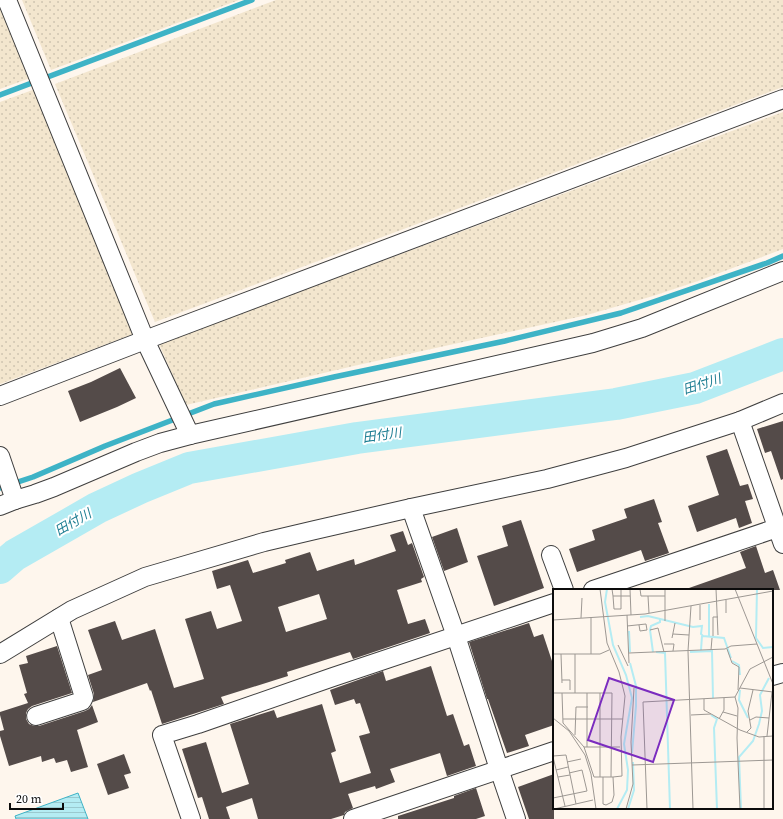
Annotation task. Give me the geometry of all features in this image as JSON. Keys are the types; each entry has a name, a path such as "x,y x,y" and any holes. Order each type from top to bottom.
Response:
{"street":[{"path":"8,0 144,340 190,435"},
{"path":"0,396 144,340 783,99"},
{"path":"0,456 7,503 54,487 160,443 593,343 642,328 783,271"},
{"path":"0,654 72,610 145,576 264,542 411,508 547,479 626,458 740,421 783,403"},
{"path":"596,589 781,533 740,421"},
{"path":"411,508 456,636 516,819"},
{"path":"551,555 564,589"},
{"path":"191,819 162,735 553,603"},
{"path":"36,716 82,701 84,697 59,618"},
{"path":"773,676 783,673"},
{"path":"353,819 553,751"}],"shaded area":[{"path":"0,0 33,77 0,89"},
{"path":"22,0 239,0 51,70"},
{"path":"276,0 783,0 783,87 155,322 55,84"},
{"path":"38,88 136,333 0,384 0,102"},
{"path":"783,112 783,249 698,281 587,315 358,365 186,405 159,344"}],"water":[{"path":"78,793 88,819 16,819 15,816"}],"building":[{"path":"120,368 136,398 80,422 68,391"},
{"path":"783,421 783,479 781,480 771,451 765,453 757,429"},
{"path":"727,449 740,486 748,484 753,499 745,501 752,523 739,528 736,518 697,532 688,506 719,495 706,456"},
{"path":"654,499 662,522 658,523 669,553 645,561 641,550 577,572 569,549 595,540 592,530 627,518 624,509"},
{"path":"521,520 544,588 494,606 477,556 508,546 502,526"},
{"path":"457,528 468,562 444,571 432,537"},
{"path":"403,531 408,545 412,543 424,577 421,579 422,582 397,590 408,624 425,619 430,633 353,659 350,652 287,672 288,676 221,697 224,704 162,724 151,690 150,691 147,683 93,702 94,694 88,675 102,670 88,630 115,621 122,640 155,629 174,688 204,679 185,619 211,611 217,629 242,621 230,585 217,589 212,571 248,560 253,573 286,563 285,560 310,552 317,571 354,559 355,565 396,551 390,535","holes":["319,594 327,619 286,632 278,607"]},
{"path":"756,546 765,573 773,570 780,590 689,589 746,568 740,552"},
{"path":"529,623 534,637 543,634 553,664 553,725 525,735 529,746 507,753 487,699 469,642"},
{"path":"57,646 72,693 32,706 26,713 26,719 29,724 39,726 85,711 92,705 98,722 77,730 88,767 71,772 67,760 56,763 54,758 42,762 41,756 9,766 0,736 0,731 4,730 0,712 28,703 24,694 27,693 19,665 28,663 26,656"},
{"path":"431,666 447,716 453,714 464,746 469,744 476,766 447,776 440,753 390,769 395,782 376,789 375,786 348,794 353,808 345,812 344,815 331,819 258,819 252,798 226,807 230,819 209,819 202,797 198,798 182,749 206,742 222,793 249,784 230,724 274,710 277,718 322,704 336,751 331,753 340,783 371,773 359,736 370,733 360,703 356,704 354,699 335,705 330,690 383,671 386,681"},
{"path":"124,754 131,773 124,775 129,788 108,795 97,764"},
{"path":"553,774 554,819 529,819 518,787"},
{"path":"476,788 485,816 476,819 398,819 398,816 454,798 454,796"}],"waterway":[{"path":"0,95 252,0"},
{"path":"0,488 33,477 105,446 214,404 505,341 621,313 767,263 783,256"},
{"name":"田付川","path":"0,568 15,555 97,508 189,468 357,438 616,404 695,388 783,354"}]}
